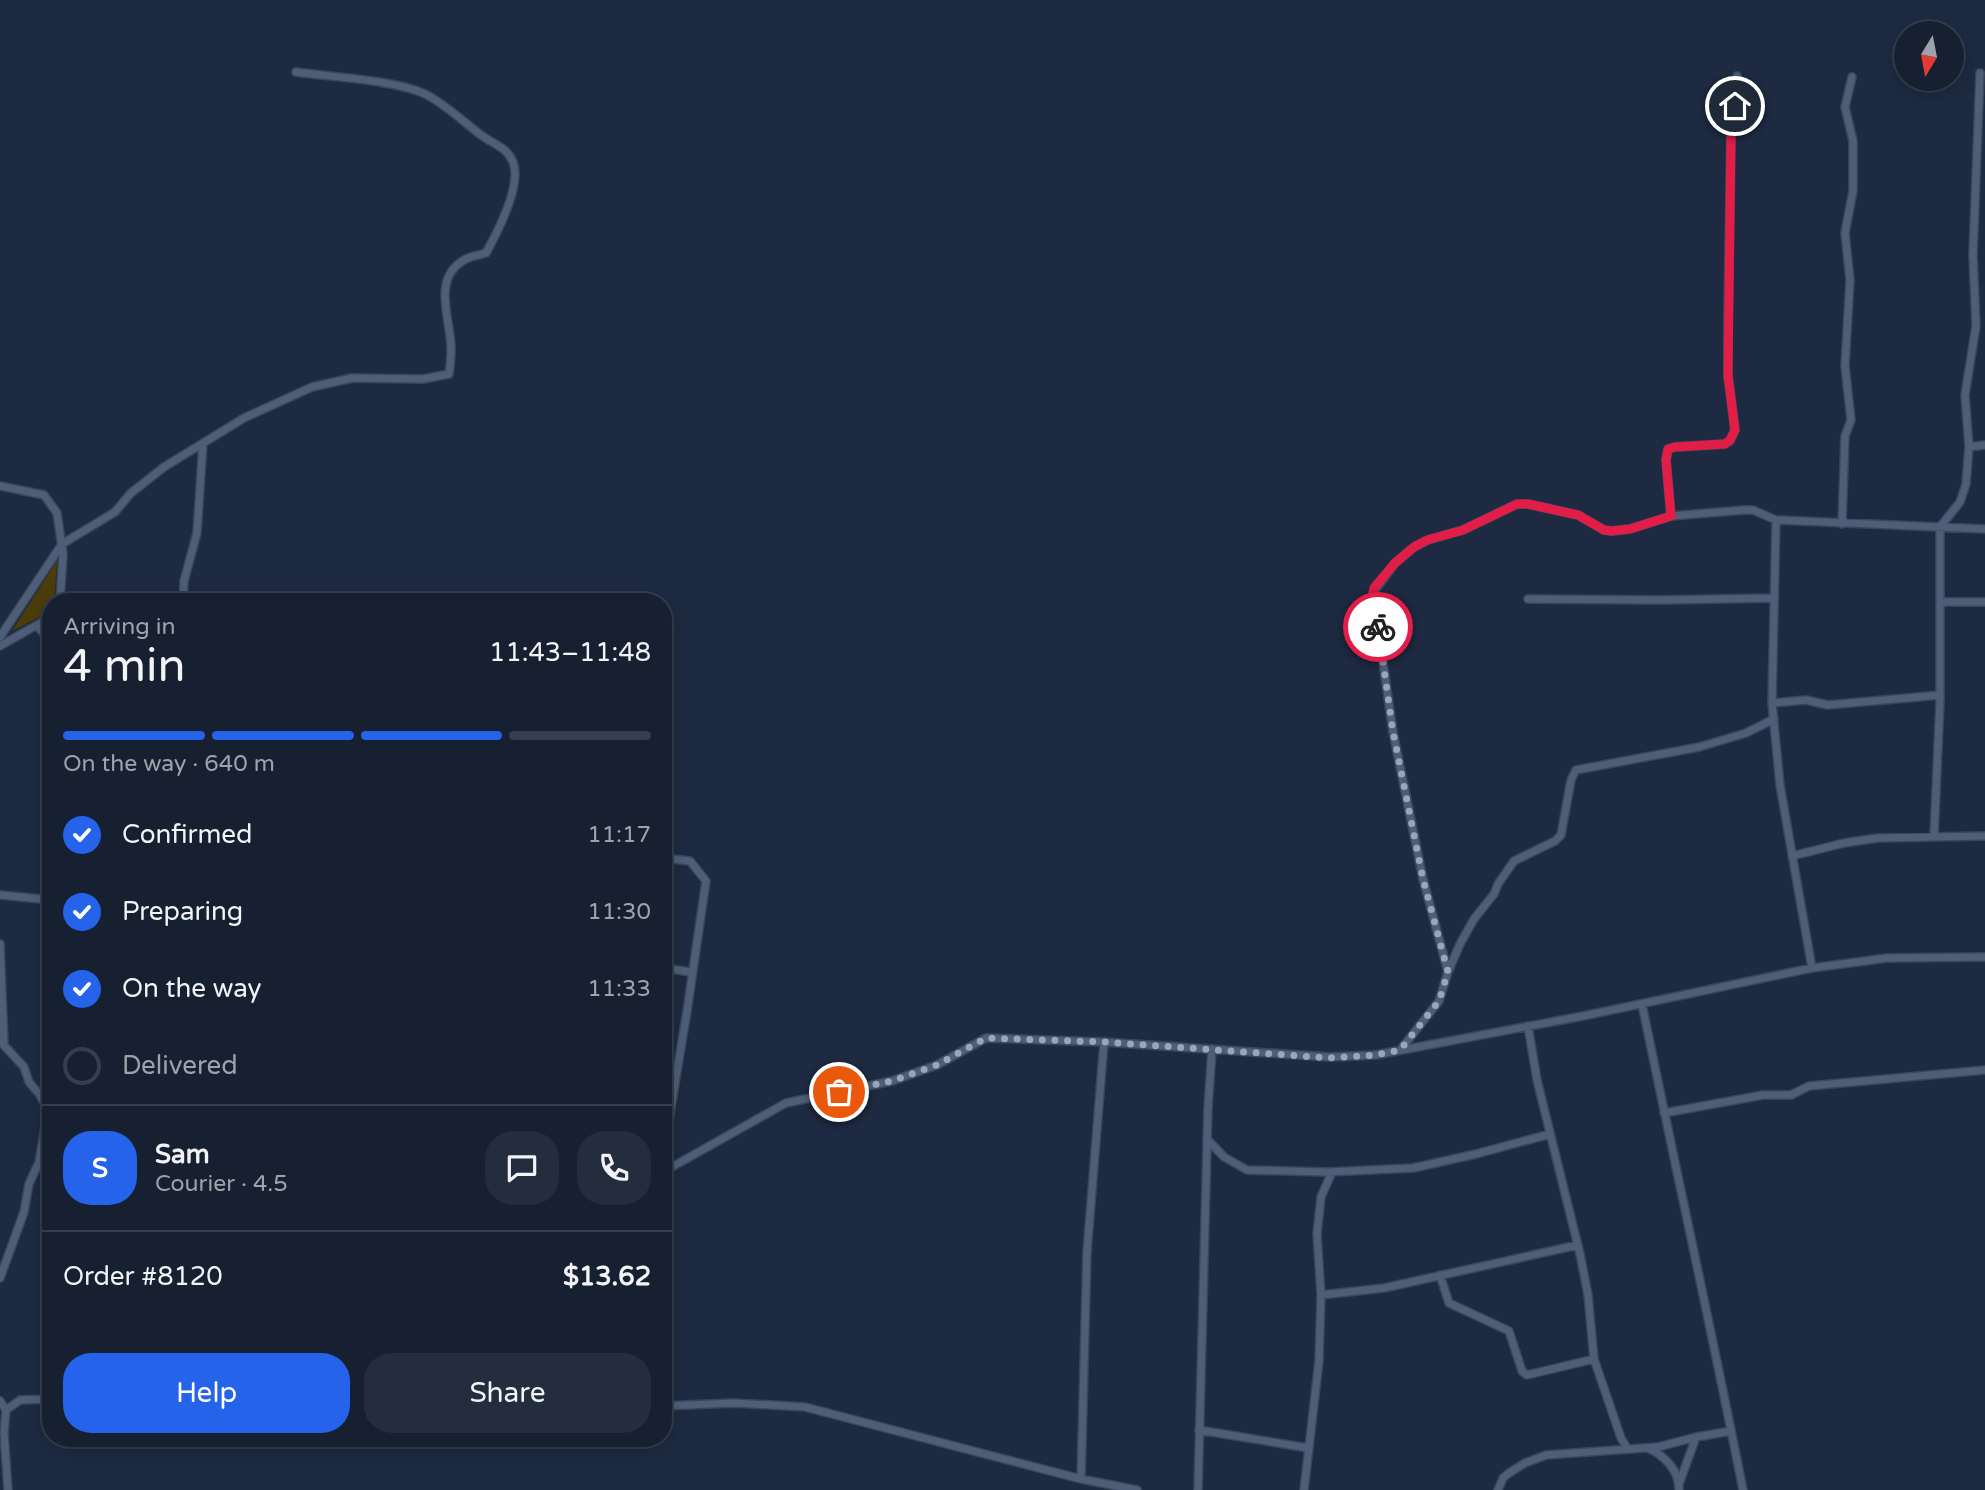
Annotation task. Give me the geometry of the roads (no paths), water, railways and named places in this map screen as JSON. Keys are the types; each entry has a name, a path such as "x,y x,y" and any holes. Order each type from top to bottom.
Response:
{"street":[{"path":"0,637 62,544 115,512 131,492 163,467 244,418 312,387 352,378 423,379 449,374 452,358 444,304 449,277 464,260 485,253 500,228 512,197 514,164 504,148 427,95 406,87 296,72"},
{"path":"1934,837 1940,695 1940,527 1964,494 1969,447 1965,395 1981,326 1973,255 1980,73"},
{"path":"1671,516 1666,460 1668,449 1725,444 1735,430 1728,376 1728,322 1731,134 1737,76"},
{"path":"1842,524 1845,436 1851,420 1845,366 1850,298 1845,233 1853,191 1853,141 1845,107 1853,78"},
{"path":"183,593 197,533 203,443"},
{"path":"1969,447 1985,446"},
{"path":"0,486 44,495 57,513 63,554 61,593"},
{"path":"1448,972 1423,879 1393,732 1373,593 1374,588 1395,563 1414,547 1427,540 1463,530 1517,504 1578,515 1604,530 1611,531 1630,529 1671,516 1753,510 1776,520 1985,529"},
{"path":"1776,520 1772,703 1780,785 1812,968"},
{"path":"1528,599 1773,598"},
{"path":"1940,602 1985,603"},
{"path":"0,646 42,623"},
{"path":"37,626 42,632"},
{"path":"1772,703 1806,700 1828,705 1940,695"},
{"path":"1400,1050 1439,1001 1448,972 1474,919 1494,894 1514,861 1555,841 1561,835 1571,780 1576,770 1699,747 1746,733 1774,719"},
{"path":"1792,856 1877,838 1985,836"},
{"path":"672,859 690,861 706,881 672,1104"},
{"path":"0,895 42,899"},
{"path":"0,944 2,1043 24,1067 29,1082 42,1099"},
{"path":"672,1167 786,1103 892,1081 937,1065 986,1038 1104,1042 1329,1058 1375,1055 1642,1004 1812,968 1886,958 1985,957"},
{"path":"672,969 691,972"},
{"path":"1642,1004 1742,1490"},
{"path":"1528,1026 1588,1295 1594,1359 1621,1438 1628,1448"},
{"path":"1081,1479 1087,1252 1104,1042"},
{"path":"1198,1490 1212,1049"},
{"path":"1664,1113 1763,1095 1791,1095 1809,1086 1985,1070"},
{"path":"1208,1139 1224,1157 1247,1170 1332,1172 1413,1168 1550,1134"},
{"path":"0,1278 24,1212 29,1184 39,1162 42,1147"},
{"path":"1304,1490 1319,1361 1321,1295 1318,1234 1321,1197 1332,1172"},
{"path":"1321,1295 1384,1288 1578,1245"},
{"path":"1440,1275 1449,1303 1509,1331 1525,1375 1594,1359"},
{"path":"6,1410 20,1400 42,1399"},
{"path":"0,1401 6,1410 4,1433 8,1490"},
{"path":"672,1406 734,1403 805,1406 1081,1479 1137,1490"},
{"path":"1199,1430 1308,1448"},
{"path":"1498,1490 1503,1478 1509,1473 1546,1455 1648,1448 1731,1431"},
{"path":"1679,1487 1696,1437"},
{"path":"1648,1448 1667,1458 1679,1487"}]}
